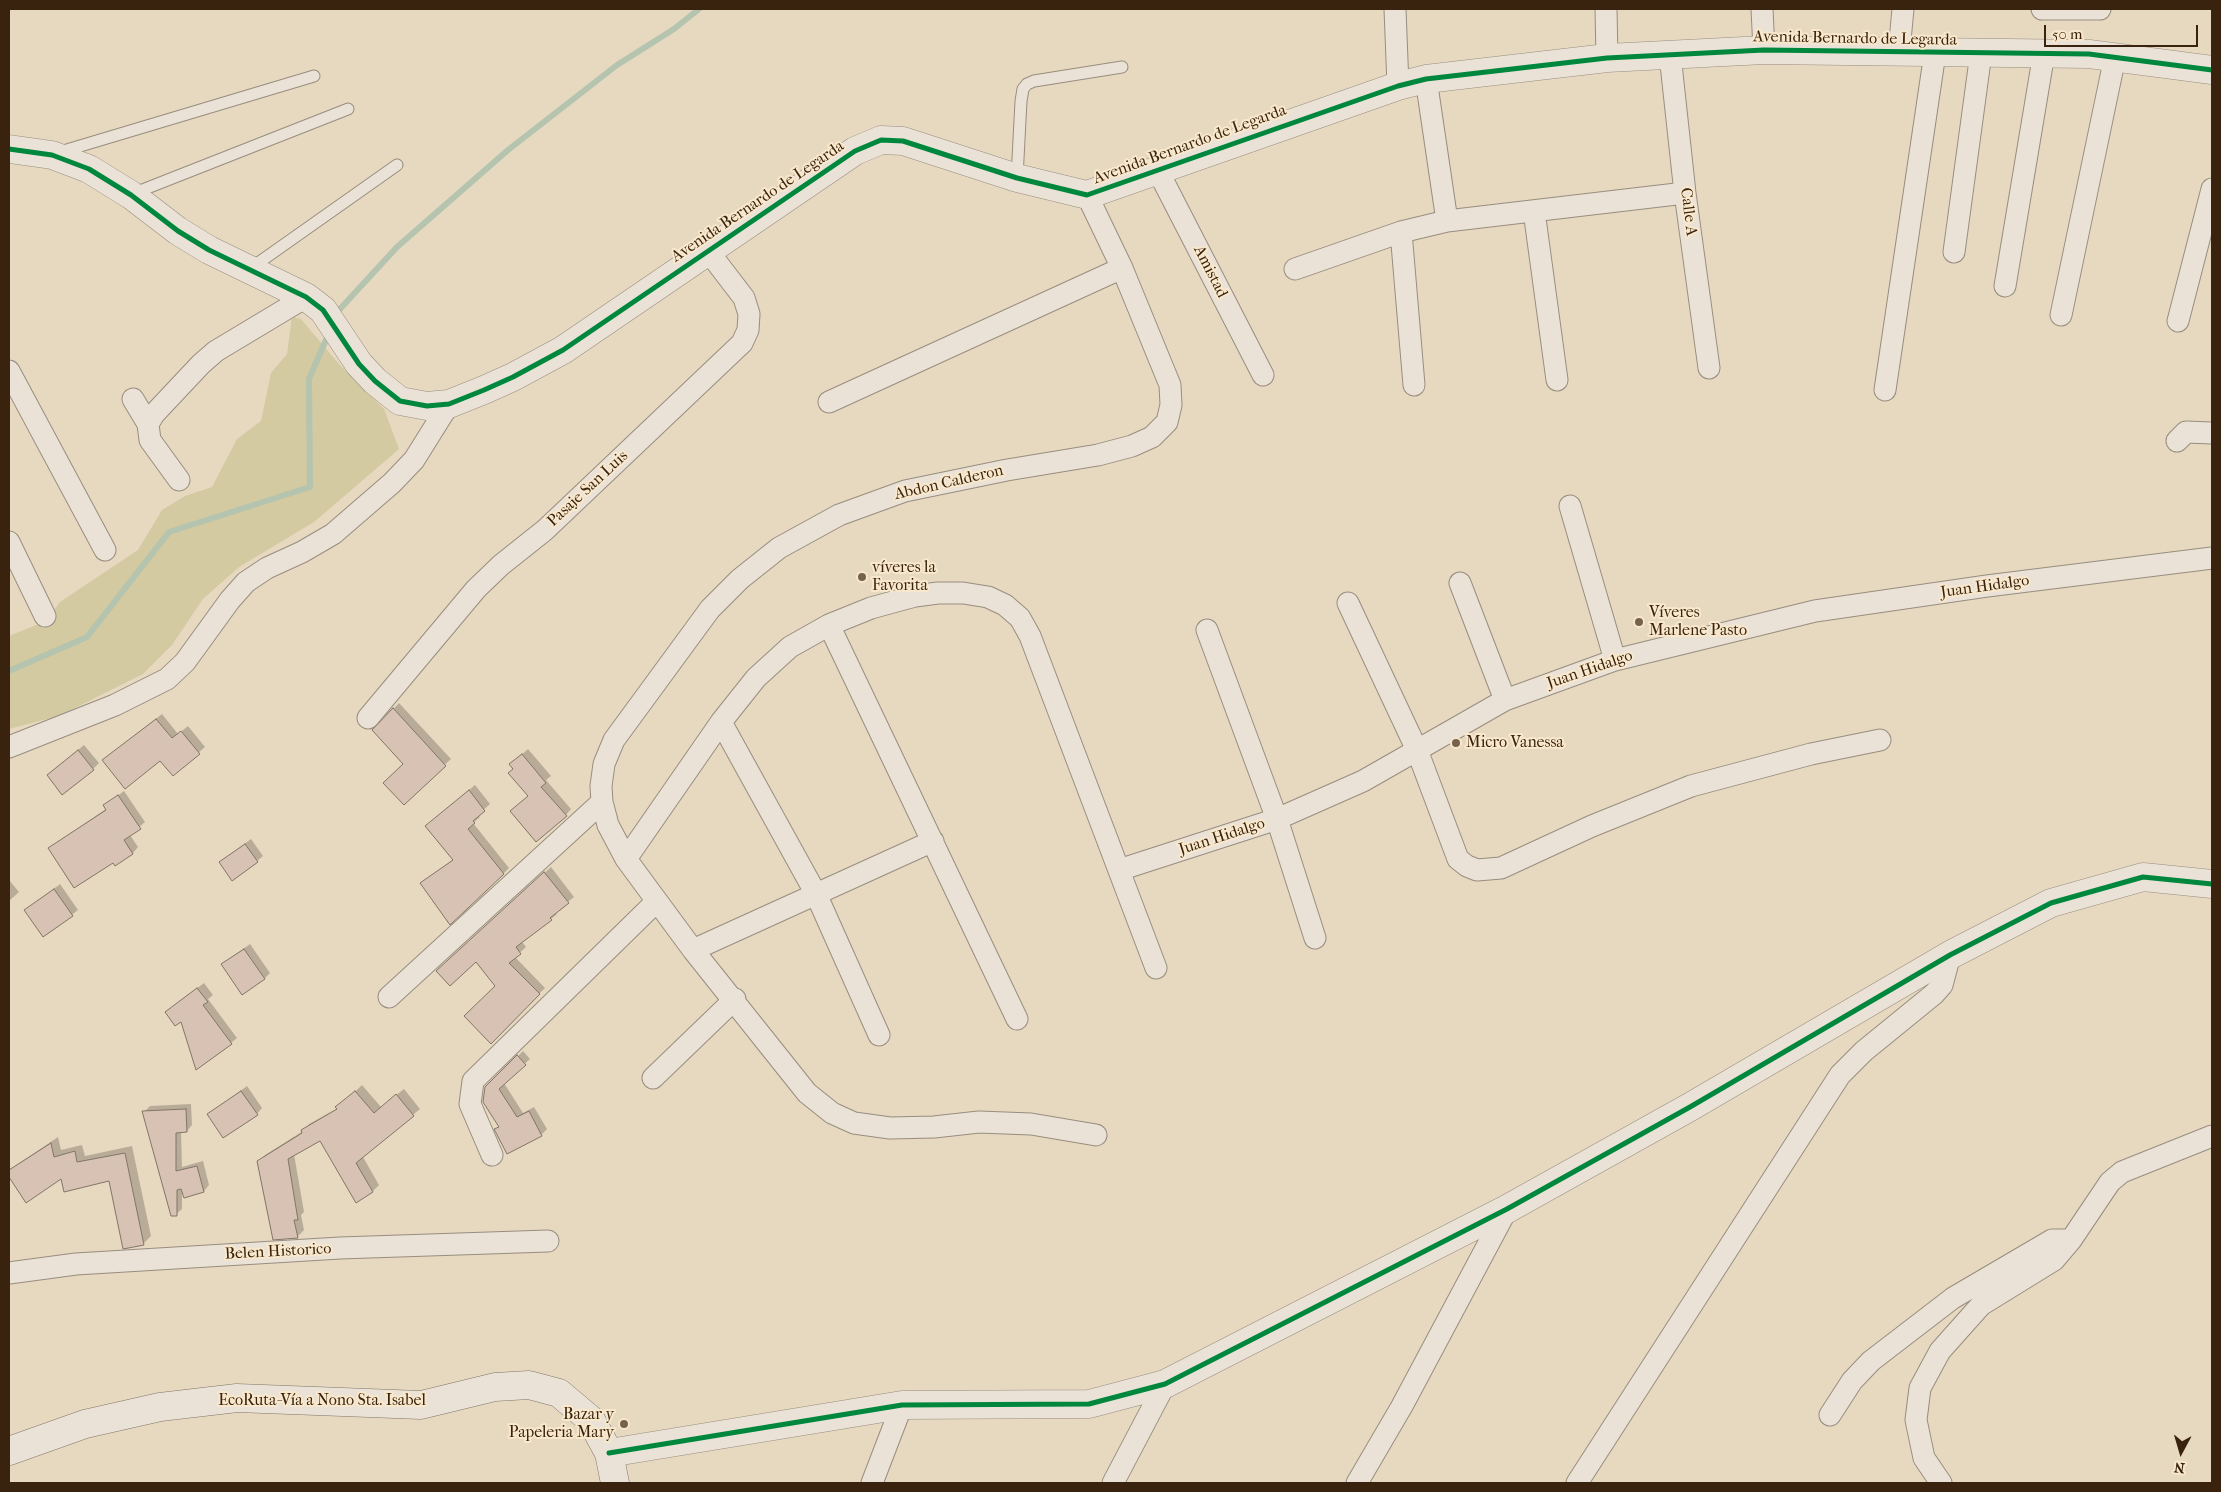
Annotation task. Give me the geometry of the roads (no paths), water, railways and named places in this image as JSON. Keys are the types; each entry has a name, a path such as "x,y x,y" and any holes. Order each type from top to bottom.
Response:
{"street":[{"path":"1395,9 1398,86"},
{"path":"1606,9 1607,58"},
{"path":"1762,9 1764,50"},
{"path":"1899,51 1903,9"},
{"path":"2042,9 2100,10"},
{"name":"Avenida Bernardo de Legarda","path":"314,303 359,364 375,382 400,401 418,406 449,404 513,378 563,350 855,151 881,140 903,141 1016,178 1087,195 1398,86 1426,79 1607,58 1764,50 2044,53 2115,57 2212,70"},
{"path":"1885,390 1935,53"},
{"path":"1954,252 1980,53"},
{"path":"2005,286 2044,53"},
{"name":"Calle A","path":"1670,55 1709,368"},
{"path":"2061,316 2115,57"},
{"path":"1426,79 1447,222"},
{"path":"9,149 52,155 89,169 131,195 178,231 247,270 314,303"},
{"name":"Amistad","path":"1157,169 1263,374"},
{"path":"2178,321 2212,189"},
{"path":"1295,269 1401,232 1447,222 1686,193"},
{"name":"Abdon Calderon","path":"1087,195 1122,268 1170,385 1171,405 1166,422 1152,437 1132,446 1098,455 1006,470 906,491 839,515 779,548 740,579 710,609 614,740 604,764 602,802 608,825 626,859 693,950 735,999 807,1093 832,1113 854,1122 890,1128 934,1127 979,1122 1031,1124 1096,1135"},
{"path":"1534,212 1557,380"},
{"path":"1401,232 1414,385"},
{"name":"Pasaje San Luis","path":"368,718 476,589 501,565 555,520 742,343 748,330 749,314 744,298 708,251"},
{"path":"829,402 1122,268"},
{"path":"148,424 185,380 216,351 314,303"},
{"path":"9,371 106,550"},
{"path":"133,399 148,424 148,431 155,449 179,480"},
{"path":"9,747 115,706 166,679 185,662 230,600 246,582 267,568 333,534 392,484 426,444 449,404"},
{"path":"2177,441 2186,432 2212,433"},
{"path":"1570,506 1615,660"},
{"path":"9,542 45,616"},
{"name":"Juan Hidalgo","path":"1119,870 1277,819 1363,781 1505,700 1615,660 1815,611 1987,586 2212,558"},
{"path":"1460,584 1505,700"},
{"path":"626,859 721,722 756,678 790,647 829,625 871,608 915,596 938,592 980,596 1005,605 1020,618 1030,636 1156,968"},
{"path":"1348,603 1418,750 1458,859 1467,866 1487,871 1501,868 1600,822 1691,786 1777,762 1880,740"},
{"path":"829,625 1017,1020"},
{"path":"1207,630 1277,819 1316,938"},
{"path":"721,722 816,894 879,1036"},
{"path":"389,997 602,802"},
{"path":"693,950 933,841"},
{"path":"609,1454 902,1405 1090,1404 1165,1384 1507,1209 1690,1107 1950,955 2051,903 2143,876 2212,884"},
{"path":"492,1155 470,1104 472,1081 657,901"},
{"path":"1577,1483 1840,1075 1864,1051 1934,994 1942,985 1950,955"},
{"path":"653,1078 735,999"},
{"path":"1941,1483 1924,1458 1916,1420 1920,1388 1940,1351 1981,1305 2054,1260 2071,1240 2110,1182 2122,1172 2212,1136"},
{"path":"1357,1483 1402,1406 1507,1209"},
{"path":"1830,1415 1852,1381 1870,1361 1953,1298 2052,1240 2071,1240"},
{"name":"Belen Historico","path":"9,1272 76,1264 340,1248 548,1241"},
{"path":"1113,1483 1165,1384"},
{"name":"EcoRuta-Vía a Nono Sta. Isabel","path":"9,1451 85,1424 160,1407 237,1398 421,1405 496,1387 529,1385 559,1393 591,1420 609,1454 615,1483"},
{"path":"872,1483 902,1405"}],"lane":[{"path":"1016,178 1023,89 1027,84 1034,81 1122,67"},
{"path":"52,155 314,76"},
{"path":"131,195 348,109"},
{"path":"247,270 396,166"}],"waterway":[{"path":"336,317 340,309 397,247 508,150 617,65 674,29 699,9"},
{"path":"9,671 87,637 169,532 310,487 309,379 329,333"}],"place":[{"name":"víveres la Favorita","path":"862,577"},
{"name":"Víveres Marlene Pasto","path":"1639,622"},
{"name":"Micro Vanessa","path":"1456,743"},
{"name":"Bazar y Papeleria Mary","path":"624,1424"}]}
